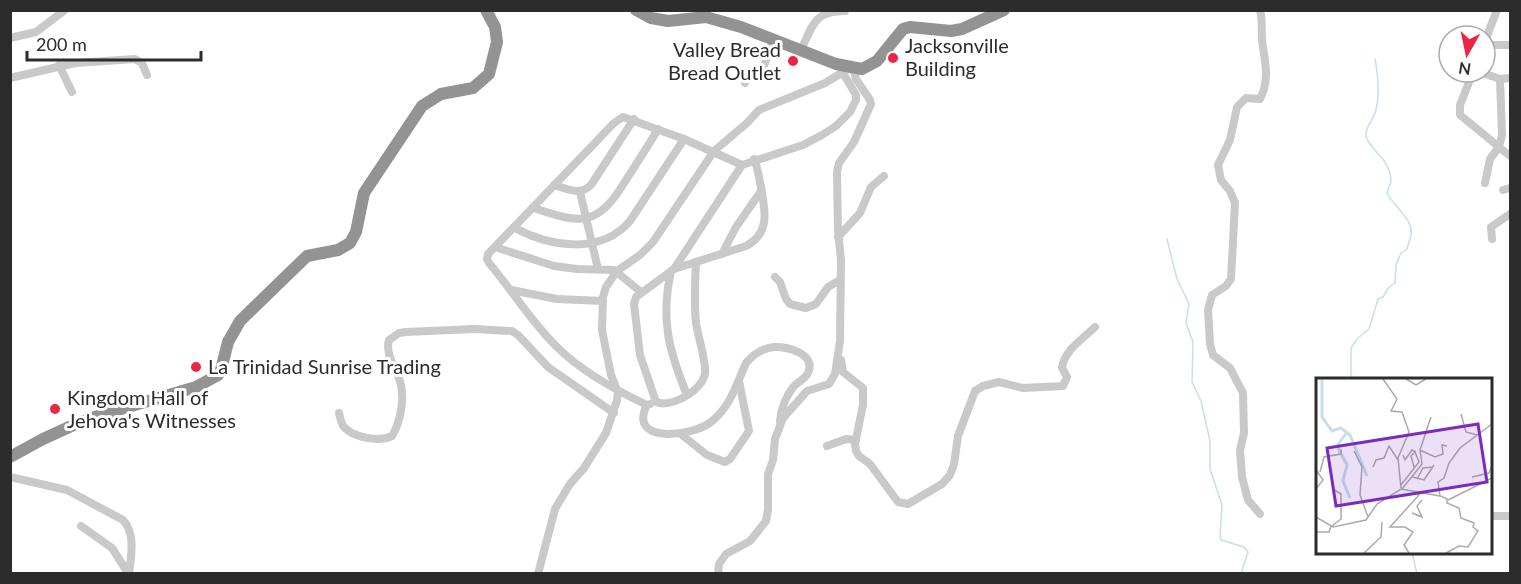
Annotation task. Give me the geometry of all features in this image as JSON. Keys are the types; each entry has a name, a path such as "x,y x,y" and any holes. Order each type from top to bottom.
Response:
{"highway":[{"path":"10,457 78,423 196,387 215,378 222,370 228,342 234,330 258,303 307,256 338,250 350,243 356,232 364,193 422,106 441,94 473,88 489,74 497,42 495,27 486,10"},
{"path":"636,10 651,18 668,21 706,17 741,27 849,70 862,69 874,64 903,29 910,27 951,31 962,29 1004,10"}],"street":[{"path":"10,38 36,32 65,10"},
{"path":"1260,10 1267,63 1264,91 1260,99 1246,98 1239,103 1234,114 1230,140 1218,165 1221,180 1234,198 1231,279 1226,286 1209,298 1208,310 1212,352 1221,363 1230,368 1243,393 1244,432 1240,450 1242,477 1248,500 1260,514"},
{"path":"801,50 817,19 826,13 845,11"},
{"path":"746,83 748,77 765,66 773,40"},
{"path":"11,74 59,65 135,59 142,63 147,75"},
{"path":"59,65 72,93"},
{"path":"538,573 555,509 570,484 600,444 614,413 618,392 611,375 602,330 606,287 616,271 640,255 653,242 714,151 760,108 825,83 849,70"},
{"path":"687,395 670,349 666,325 668,286 673,270 742,165 814,140 842,120 854,106 856,95 849,70"},
{"path":"849,70 854,74 871,104 854,142 838,167 838,237 841,251 840,351 843,372 863,388 863,405 856,451 870,464 898,502 910,503 942,484 950,475 958,436 975,391 983,386 999,382 1023,388 1063,386 1067,377 1062,368 1065,358 1095,327"},
{"path":"1497,78 1510,78"},
{"path":"1485,183 1490,159 1499,147 1502,135 1500,79"},
{"path":"1468,84 1460,105 1460,115 1510,156"},
{"path":"696,262 696,321 706,372 701,383 687,395 668,404 656,402 647,405 618,392 555,346 487,259 488,254 621,117 634,119 684,138 742,165"},
{"path":"554,185 580,192 586,190 634,119"},
{"path":"534,208 564,217 585,218 599,214 614,200 658,129"},
{"path":"515,228 537,237 581,245 608,239 623,229 646,198 684,138"},
{"path":"656,402 642,367 636,329 634,302 636,297 673,270 751,244 761,232 766,213 754,159"},
{"path":"838,237 860,213 871,187 884,176"},
{"path":"722,254 736,227 761,191"},
{"path":"580,192 598,269"},
{"path":"1492,239 1491,227 1510,214"},
{"path":"495,247 554,266 616,271 641,292"},
{"path":"775,277 780,282 790,304 806,308 816,304 828,287 840,280"},
{"path":"512,290 556,299 603,301"},
{"path":"339,413 344,427 351,432 380,439 392,436 400,409 402,392 387,349 389,340 399,333 406,332 474,329 505,330 518,335 548,367 614,413"},
{"path":"647,405 643,417 646,427 652,431 682,435 694,432 711,422 731,399 751,358 768,347 789,347 807,359 808,373 793,387 782,409 768,479 766,521 750,541 726,554 719,564 718,573"},
{"path":"780,424 807,391 829,384 835,374 840,351"},
{"path":"682,435 711,458 724,462 730,459 749,431 739,380"},
{"path":"827,446 846,439 856,440"},
{"path":"10,477 67,490 123,520 130,535 129,573"},
{"path":"1491,516 1510,516"},
{"path":"81,526 112,548 129,573"}],"waterway":[{"path":"1351,378 1351,348 1357,339 1369,329 1378,299 1383,297 1389,287 1395,283 1396,265 1401,253 1407,249 1411,235 1406,218 1387,193 1391,180 1390,172 1366,136 1377,104 1378,84 1375,59"},
{"path":"1167,239 1177,279 1189,304 1186,323 1193,342 1192,382 1201,401 1210,441 1210,469 1222,505 1220,536 1221,540 1244,547 1248,552 1241,574"},
{"path":"1412,554 1417,574"}],"place":[{"name":"Jacksonville Building","path":"893,58"},
{"name":"Valley Bread Bread Outlet","path":"793,61"},
{"name":"La Trinidad Sunrise Trading","path":"196,367"},
{"name":"Kingdom Hall of Jehova's Witnesses","path":"55,409"}]}
